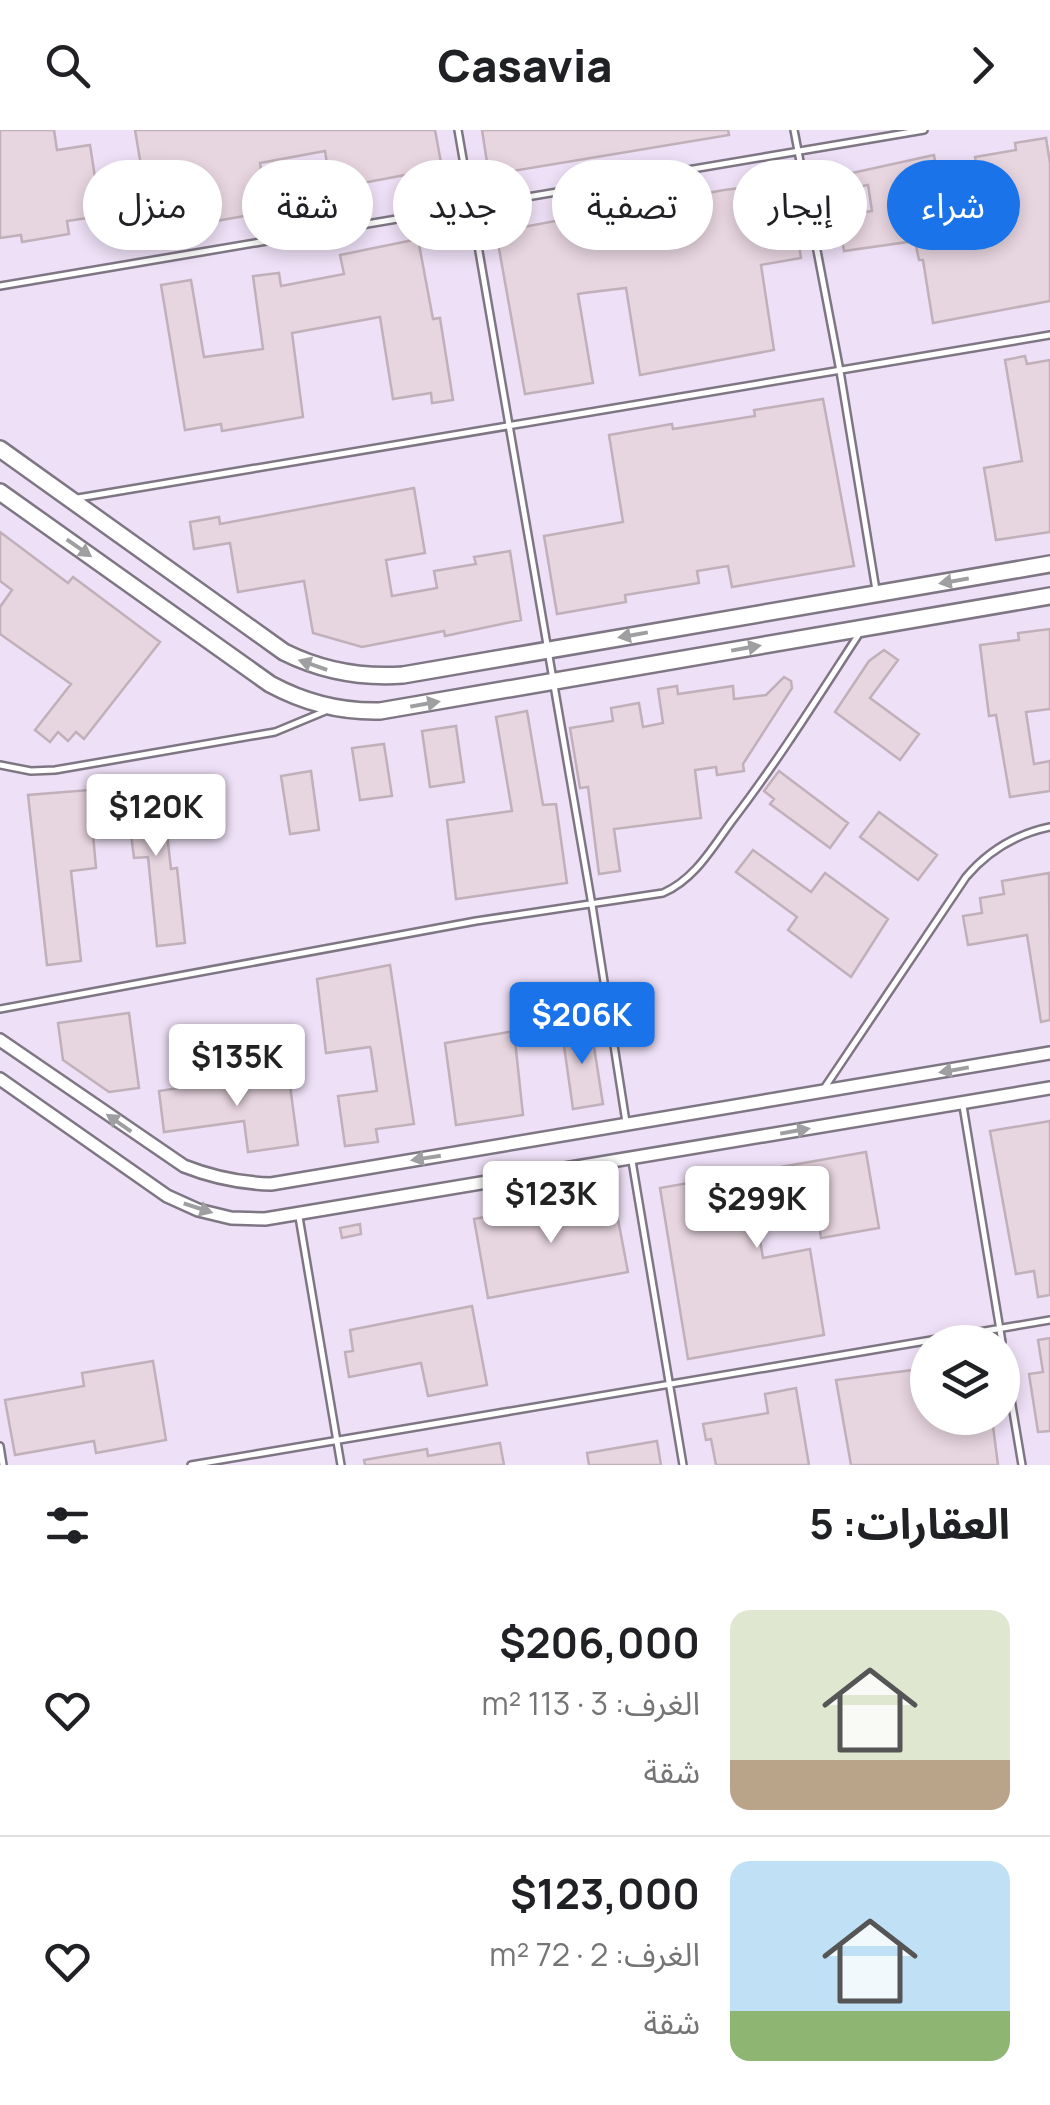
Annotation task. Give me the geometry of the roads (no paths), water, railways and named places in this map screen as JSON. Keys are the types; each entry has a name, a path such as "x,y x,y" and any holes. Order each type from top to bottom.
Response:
{"street":[{"path":"0,449 284,652 316,666 350,674 385,676 1050,564"},
{"path":"0,492 270,684 300,699 332,708 380,712 1050,596"},
{"path":"0,1040 184,1166 241,1183 272,1184 1050,1054"},
{"path":"0,1080 166,1196 198,1210 231,1218 265,1219 1050,1088"}],"lane":[{"path":"458,130 463,160"},
{"path":"794,130 877,594"},
{"path":"532,196 924,130"},
{"path":"0,286 393,219"},
{"path":"478,250 626,1124"},
{"path":"70,499 1050,335"},
{"path":"0,1009 476,921 663,893 688,878 770,771 864,628"},
{"path":"0,765 43,771 275,732 332,708"},
{"path":"822,1092 966,876 1008,841 1050,827"},
{"path":"962,1103 999,1325"},
{"path":"632,1158 683,1465"},
{"path":"298,1214 342,1465"},
{"path":"1019,1325 1050,1320"},
{"path":"190,1465 910,1343"},
{"path":"1017,1435 1022,1465"},
{"path":"0,1446 3,1465"}]}
